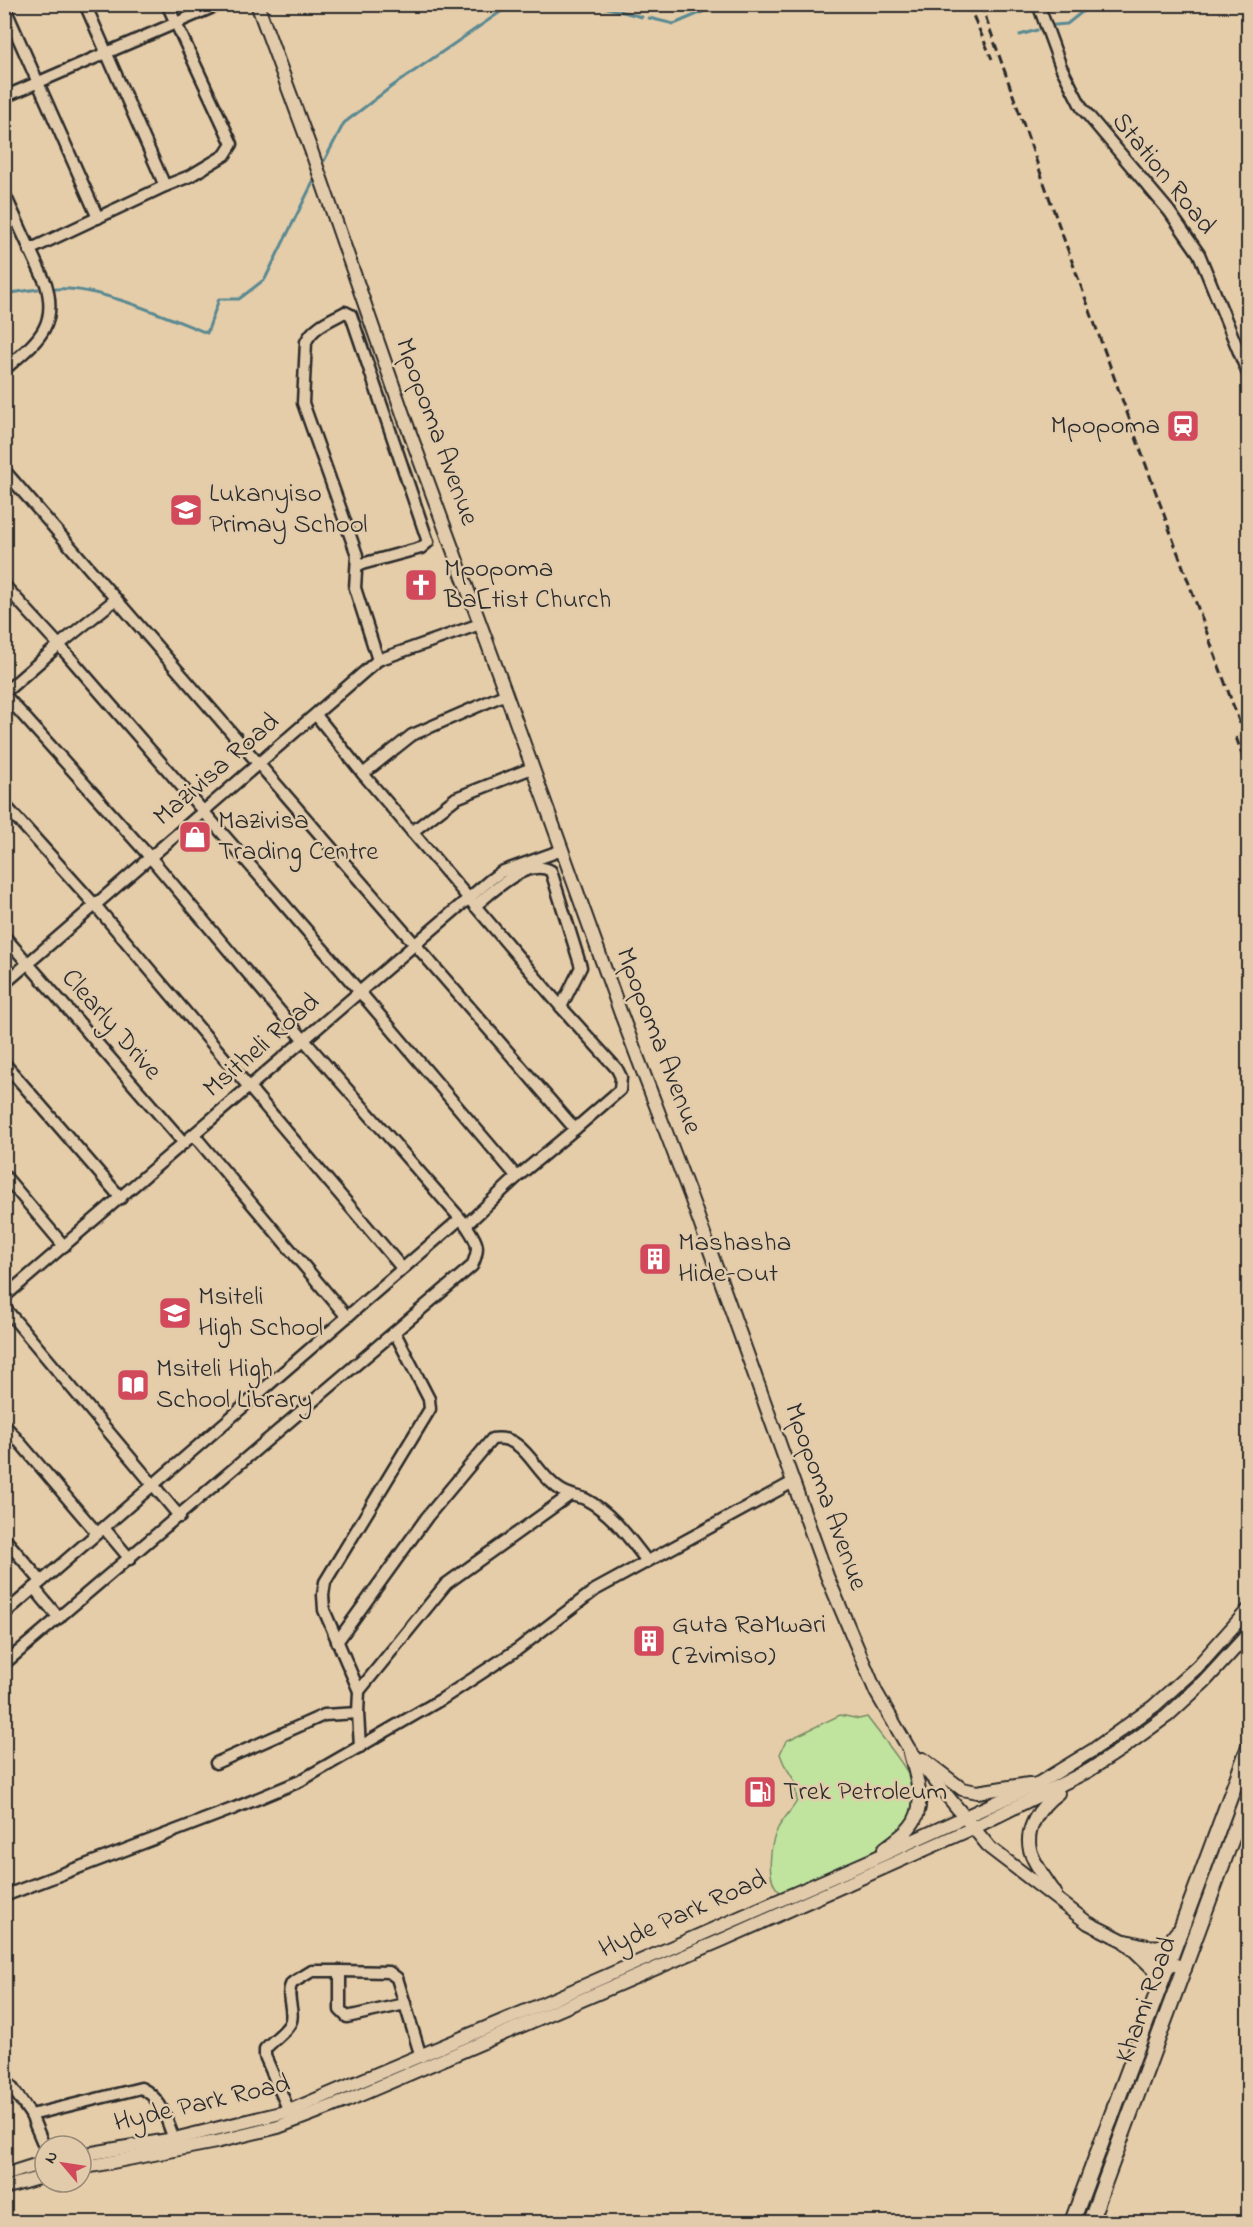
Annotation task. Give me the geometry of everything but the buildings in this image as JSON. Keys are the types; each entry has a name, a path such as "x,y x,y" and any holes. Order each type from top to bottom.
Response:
{"main road":[{"path":"1126,1942 1149,1947 1166,1946 1171,1942 1184,1921 1248,1749"},
{"name":"Khami Road","path":"1090,2223 1248,1795"},
{"name":"Khami Road","path":"1072,2223 1184,1921"},
{"path":"1126,1942 1155,1969 1160,1986"}],"street":[{"path":"85,4 165,186"},
{"path":"29,250 190,176 225,156 232,144 167,4"},
{"path":"4,97 220,4"},
{"name":"Mpopoma Avenue","path":"257,4 311,150 404,417 621,1014 690,1195 827,1576 876,1692 909,1749 964,1818 999,1856 1088,1923 1185,1969"},
{"name":"Station Road","path":"1038,4 1061,67 1082,108 1169,211 1199,254 1248,374"},
{"path":"4,6 98,218"},
{"path":"4,193 46,284 50,298 48,324 40,336 4,370"},
{"path":"358,566 421,548 428,542 351,315 345,312 313,330 306,342 302,400 357,555 355,588 378,660"},
{"path":"4,470 576,1129"},
{"path":"7,592 59,645 517,1177"},
{"path":"4,1647 9,1660 180,1517 472,1266 478,1251 477,1243 463,1222 304,1040 150,857 4,694 116,599"},
{"name":"Mazivisa Road","path":"4,984 378,660 480,624"},
{"path":"363,774 412,735 506,694"},
{"path":"4,1614 402,1268 463,1222 620,1090 621,1077 617,1069 412,832 316,715"},
{"path":"412,832 456,798 532,768"},
{"path":"4,804 94,905 402,1268"},
{"name":"Msitheli Road","path":"6,1293 121,1198 360,992 472,901 501,872 562,850"},
{"path":"472,901 510,877 540,867 551,871 581,967 561,1007"},
{"name":"Clearly Drive","path":"4,936 184,1143"},
{"path":"4,1063 121,1198"},
{"path":"194,1135 347,1317"},
{"path":"4,1175 64,1246"},
{"path":"4,1307 180,1517"},
{"path":"360,1747 359,1691 324,1610 323,1594 326,1582 430,1409 429,1399 395,1332"},
{"path":"4,1424 100,1530 130,1559"},
{"path":"337,1642 427,1517 492,1439 503,1437 516,1443 553,1484 570,1495 583,1498 603,1511 617,1523 647,1561"},
{"path":"4,1896 246,1804 300,1781 442,1699 518,1649 595,1590 793,1482"},
{"path":"359,1691 446,1584 570,1495"},
{"path":"4,1538 38,1584 59,1618"},
{"name":"Hyde Park Road","path":"93,2153 174,2139 289,2111 421,2057 869,1861 1039,1783 1093,1750 1154,1706 1197,1666 1248,1610"},
{"name":"Hyde Park Road","path":"93,2166 216,2142 278,2127 346,2102 722,1940 973,1828 1088,1771 1167,1716 1205,1681 1248,1634"},
{"path":"216,1763 324,1715 358,1713"},
{"path":"909,1749 962,1789 977,1792 1039,1783"},
{"path":"869,1861 910,1827 918,1813 920,1795 909,1749"},
{"path":"1059,1900 1031,1855 1028,1844 1038,1812 1046,1802 1088,1771"},
{"path":"289,2111 265,2056 265,2049 290,2024 288,1994 292,1983 312,1971 389,1972 393,1974 397,1978 421,2057"},
{"path":"340,1971 340,2010 347,2016 405,2004"},
{"path":"4,2076 31,2115 39,2134"},
{"path":"31,2115 141,2088 160,2102 174,2139"},
{"path":"4,2175 33,2166"},
{"path":"4,2188 33,2180"}],"green space":[{"path":"840,1715 859,1719 867,1717 908,1773 916,1790 917,1801 908,1821 900,1830 862,1859 780,1892 772,1879 771,1852 778,1828 797,1801 794,1780 780,1754 786,1741"}],"waterway":[{"path":"324,161 344,123 391,87 512,4"},
{"path":"593,4 642,17"},
{"path":"649,18 674,24 721,4"},
{"path":"1055,25 1067,24 1092,4"},
{"path":"1020,35 1037,30"},
{"path":"56,289 72,289 111,297 207,333 219,299 239,299 265,279 314,180"},
{"path":"4,294 38,289"}],"railway":[{"path":"968,4 992,59"},
{"path":"981,4 1248,746"},
{"path":"1236,737 1248,771"}],"place":[{"name":"Mpopoma","path":"1183,426"},
{"name":"Lukanyiso Primay School","path":"186,510"},
{"name":"Mpopoma Ba[tist Church","path":"421,585"},
{"name":"Mazivisa Trading Centre","path":"195,837"},
{"name":"Mashasha Hide-Out","path":"655,1259"},
{"name":"Msiteli High School","path":"175,1313"},
{"name":"Msiteli High School Library","path":"133,1385"},
{"name":"Guta RaMwari (Zvimiso)","path":"649,1641"},
{"name":"Trek Petroleum","path":"760,1792"}]}
